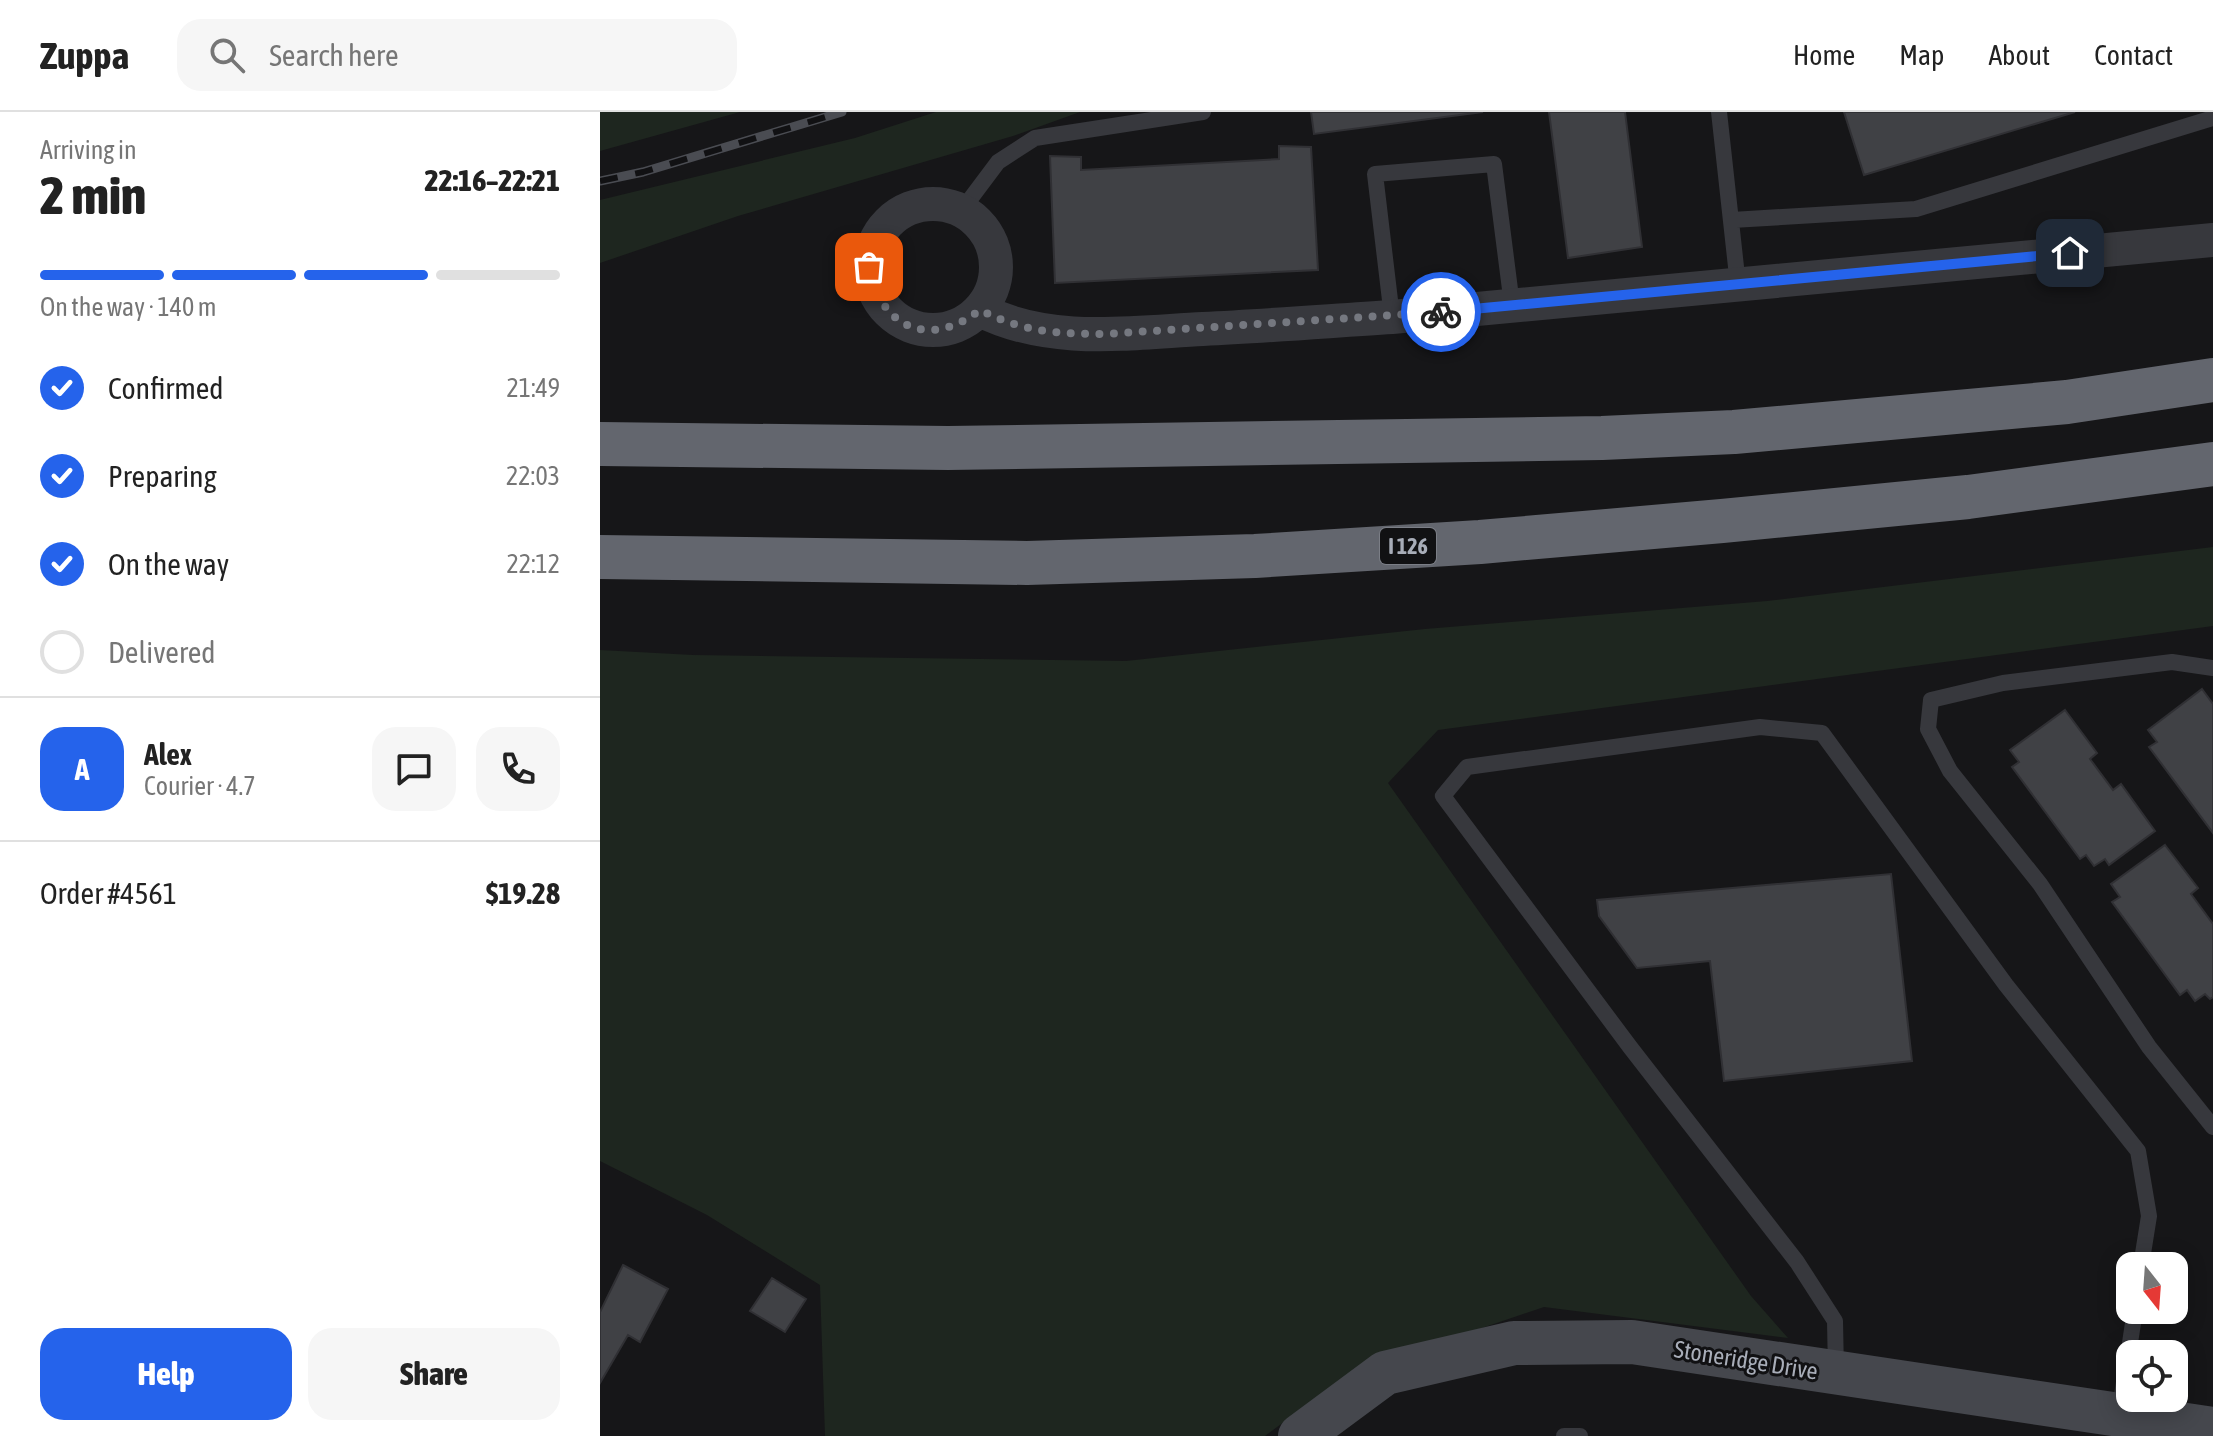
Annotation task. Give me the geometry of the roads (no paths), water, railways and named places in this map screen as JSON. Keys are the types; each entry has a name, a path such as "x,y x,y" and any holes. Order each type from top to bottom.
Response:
{"highway":[{"path":"600,444 948,448 1602,438 1734,432 2052,403 2213,380"},
{"name":"I 126","path":"600,557 1027,563 1255,556 1480,542 1738,520 1968,497 2213,464"}],"street":[{"path":"941,203 962,210 978,221 990,237 996,255 997,275 991,294 980,310 963,324 942,330 921,330 900,322 884,308 873,289 869,267 872,246 883,227 899,213 919,204 941,203"},
{"path":"980,310 1029,329 1076,334 1152,332 1392,317 2213,240"},
{"name":"Stoneridge Drive","path":"1300,1436 1385,1373 1514,1343 1632,1342 1836,1373 2118,1426 2213,1429"}],"lane":[{"path":"962,210 998,162 1035,138 1203,112"},
{"path":"1719,112 1738,285"},
{"path":"1732,220 1916,209 2213,118"},
{"path":"1392,317 1375,174 1494,164 1512,305"},
{"path":"2213,668 2172,662 2003,683 1931,700 1928,729 1950,771 2040,884 2149,1047 2213,1127"},
{"path":"1836,1373 1835,1321 1797,1262 1630,1047 1443,796 1467,767 1760,727 1822,733 2006,985 2138,1151 2149,1216 2143,1252"},
{"path":"2118,1426 2133,1324"},
{"path":"1564,1436 1580,1436"}],"railway":[{"path":"600,181 643,172 842,112"}]}
